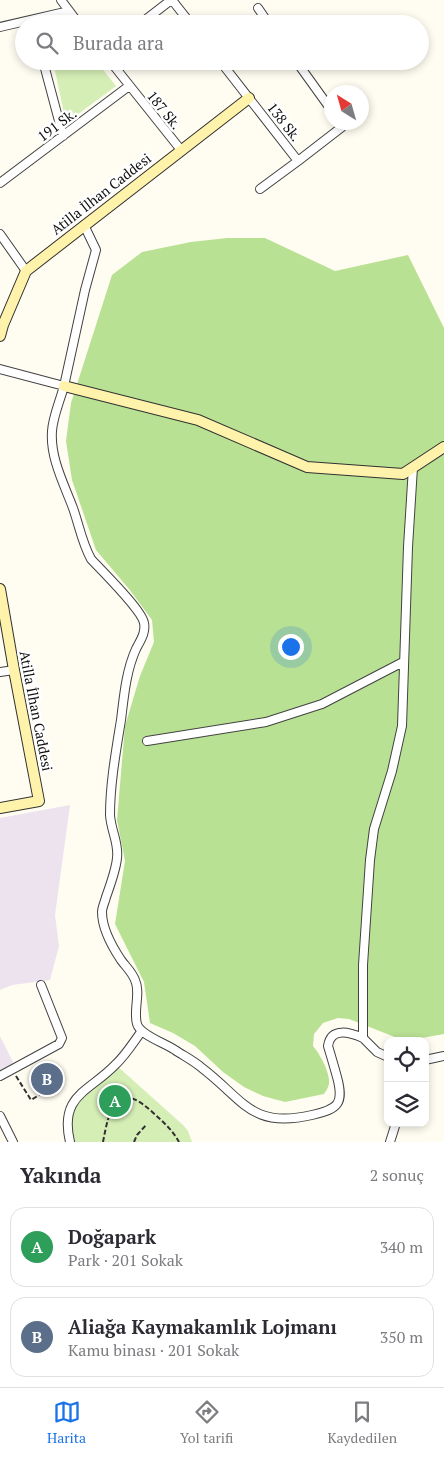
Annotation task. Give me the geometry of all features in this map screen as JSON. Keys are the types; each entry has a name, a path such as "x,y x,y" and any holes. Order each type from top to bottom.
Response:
{"street":[{"path":"60,0 72,15"},
{"path":"152,15 171,0 184,15"},
{"path":"258,8 263,15"},
{"path":"56,15 69,11"},
{"path":"0,27 15,25"},
{"path":"45,70 63,136"},
{"name":"187 Sk.","path":"117,70 181,150"},
{"name":"138 Sk.","path":"227,70 298,161 260,189"},
{"path":"302,70 324,100"},
{"name":"191 Sk.","path":"0,183 129,86"},
{"name":"Atilla İlhan Caddesi","path":"0,336 2,325 26,271 249,98"},
{"path":"298,161 335,130"},
{"path":"84,225 96,250 84,290 64,386 52,432 53,451 86,550 141,614 145,626 129,668 119,727 110,800 110,818 118,847 117,861 102,912 112,945 136,982 136,1021 141,1032 166,1044 202,1068 243,1106 253,1112 279,1119 295,1119 322,1112 338,1102 340,1091 328,1046 329,1040 333,1035 348,1032 363,1038 377,1052 384,1055"},
{"path":"0,234 26,271"},
{"path":"0,369 198,420 307,467 403,474 444,447"},
{"path":"363,1038 363,965 370,860 374,829 392,771 402,726 408,547 413,467"},
{"name":"Atilla İlhan Caddesi","path":"0,589 2,612 39,801 0,808"},
{"path":"147,741 266,722 322,704 404,662"},
{"path":"0,672 14,670"},
{"path":"0,1076 62,1041 41,984"},
{"path":"70,1142 68,1117 78,1095 116,1065 141,1032"},
{"path":"429,1061 444,1056"},
{"path":"0,1116 12,1142"},
{"path":"390,1142 395,1127"}],"path":[{"path":"16,1076 31,1100 54,1086 41,1066 35,1070"},
{"path":"103,1142 110,1111 114,1104 125,1097 132,1097 140,1101 164,1122 180,1142"},
{"path":"134,1142 137,1135 148,1124"}],"shaded area":[{"path":"70,805 55,915 59,946 50,980 12,985 0,990 0,818"},
{"path":"0,1036 14,1064 0,1071"}],"green space":[{"path":"55,70 103,70 116,86 66,123"},
{"path":"227,238 265,238 335,271 408,255 444,328 444,1034 427,1037 395,1037 349,1019 338,1018 323,1023 314,1034 313,1046 327,1072 329,1078 328,1088 324,1094 285,1102 263,1096 244,1087 223,1072 195,1046 173,1033 150,1023 144,982 115,924 125,861 117,820 125,726 140,676 154,642 152,620 96,550 72,480 66,441 71,403 112,275 142,252 191,242"},
{"path":"116,1065 183,1125 188,1131 192,1142 70,1142 72,1106"}],"place":[{"name":"Aliağa Kaymakamlık Lojmanı","path":"47,1079"},
{"name":"Doğapark","path":"115,1101"}]}
